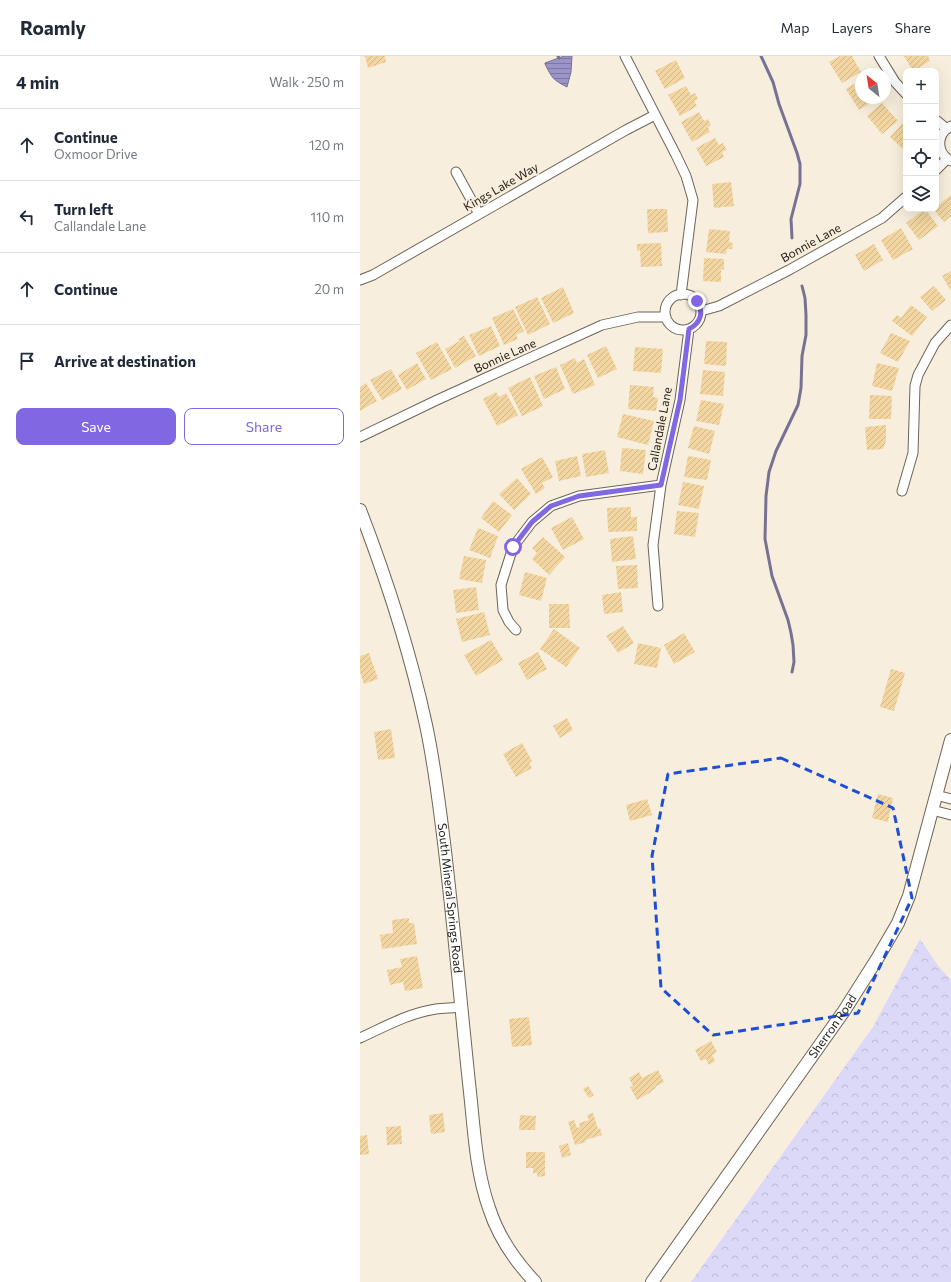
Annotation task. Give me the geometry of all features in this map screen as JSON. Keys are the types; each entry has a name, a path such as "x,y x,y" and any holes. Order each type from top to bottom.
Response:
{"street":[{"path":"625,56 686,176 693,200 680,295"},
{"path":"879,56 895,82 903,91"},
{"name":"Kings Lake Way","path":"360,280 373,275 626,130 655,115"},
{"path":"939,122 949,127 942,133 939,146 941,152 949,160 939,168"},
{"path":"456,172 479,214"},
{"name":"Bonnie Lane","path":"701,311 719,306 789,270 882,218 903,200"},
{"path":"680,295 692,297 700,306 701,311 698,322 694,327 689,329 677,329 668,322 666,317 667,306 670,300 680,295"},
{"name":"Bonnie Lane","path":"360,437 602,324 638,317 666,317"},
{"path":"902,491 913,453 915,386 918,375 935,343 951,325"},
{"name":"Callandale Lane","path":"658,606 654,545 661,485 680,400 689,329"},
{"path":"516,630 509,622 504,610 501,585 513,547 532,522 551,506 579,496 661,485"},
{"name":"South Mineral Springs Road","path":"360,510 398,617 426,726 442,817 474,1133 485,1196 492,1218 504,1241 517,1262 535,1282"},
{"name":"Sherron Road","path":"652,1282 844,1011 878,959 898,923 909,896 951,740"},
{"path":"936,795 951,799"},
{"path":"932,810 951,815"},
{"path":"360,1038 402,1018 418,1013 436,1009 461,1007"}],"highlighted area":[{"path":"781,758 893,808 912,898 858,1013 713,1035 661,988 652,856 668,774"}],"green space":[{"path":"920,939 939,967 951,980 951,1282 691,1282 873,1027"}],"shaded area":[{"path":"564,56 572,56 571,72 567,87 553,78 545,64"}],"building":[{"path":"365,56 385,56 386,62 368,68"},
{"path":"840,56 852,56 859,68 855,68 855,75 842,83 829,62"},
{"path":"904,56 928,56 930,61 918,68 911,68"},
{"path":"676,60 685,78 665,89 655,71"},
{"path":"855,84 855,104 846,89"},
{"path":"686,86 691,95 695,93 698,99 694,101 697,106 680,116 668,95"},
{"path":"855,104 868,104 859,110"},
{"path":"881,104 883,104 898,121 882,134 867,116"},
{"path":"699,112 704,121 708,119 711,125 708,127 710,132 692,142 681,122"},
{"path":"903,123 903,149 890,137"},
{"path":"715,138 719,145 723,143 727,150 722,152 724,157 706,166 696,148"},
{"path":"731,182 734,206 714,208 712,184"},
{"path":"951,195 951,216 944,222 936,212 939,212 939,203 940,204"},
{"path":"647,209 667,209 668,232 648,233"},
{"path":"921,212 927,212 938,226 919,240 906,223"},
{"path":"901,228 913,249 893,260 881,240"},
{"path":"709,229 730,231 729,242 733,243 732,249 727,249 726,254 706,252"},
{"path":"661,243 662,266 641,267 640,250 637,251 637,244"},
{"path":"874,244 883,260 864,271 855,255"},
{"path":"704,258 724,259 724,270 721,269 721,282 703,281"},
{"path":"951,271 951,291 942,276"},
{"path":"934,286 946,300 932,311 920,297"},
{"path":"563,287 574,313 553,323 541,298"},
{"path":"537,297 550,324 528,335 515,307"},
{"path":"911,305 927,317 912,336 892,321 897,315 901,318"},
{"path":"513,309 524,331 516,335 518,339 504,345 492,318"},
{"path":"491,326 500,346 479,356 469,335"},
{"path":"891,333 910,341 898,362 880,353"},
{"path":"464,336 476,356 455,368 445,349 460,341 458,339"},
{"path":"706,341 727,342 726,366 704,364"},
{"path":"437,342 452,369 431,380 416,353"},
{"path":"606,346 617,369 598,378 587,355"},
{"path":"635,347 663,349 661,373 633,371"},
{"path":"575,358 577,363 584,359 595,385 573,394 560,365"},
{"path":"417,363 426,379 407,390 398,375"},
{"path":"877,363 899,368 892,391 872,386"},
{"path":"556,367 565,389 544,399 534,376"},
{"path":"391,369 402,389 382,400 370,380"},
{"path":"703,370 725,372 723,396 700,394"},
{"path":"530,377 543,406 522,416 508,388"},
{"path":"366,383 377,401 360,411 360,387"},
{"path":"630,385 654,387 653,397 658,398 656,411 628,409"},
{"path":"496,392 499,397 506,393 518,415 497,426 483,399"},
{"path":"870,395 892,396 891,419 869,419"},
{"path":"701,400 724,404 719,425 696,421"},
{"path":"623,414 654,421 648,445 617,437"},
{"path":"886,425 886,441 883,449 867,450 865,427"},
{"path":"694,426 715,431 709,454 688,448"},
{"path":"622,448 646,450 643,474 620,471"},
{"path":"605,450 609,473 586,477 582,454"},
{"path":"577,456 581,476 559,481 555,461"},
{"path":"688,456 711,460 707,480 684,477"},
{"path":"542,457 553,477 542,483 545,488 536,494 521,469"},
{"path":"517,478 531,494 514,510 499,494"},
{"path":"683,482 704,486 699,509 678,505"},
{"path":"493,501 512,515 499,532 481,518"},
{"path":"631,507 631,517 637,517 637,531 608,532 607,508"},
{"path":"677,511 699,513 695,537 674,534"},
{"path":"572,517 584,539 563,550 551,528"},
{"path":"478,528 498,536 490,558 469,550"},
{"path":"633,536 636,559 612,562 610,539"},
{"path":"543,537 565,557 549,575 532,559 537,553 532,548"},
{"path":"464,556 486,560 482,583 459,579"},
{"path":"637,565 638,588 618,589 616,566"},
{"path":"525,572 547,578 541,601 519,595"},
{"path":"476,587 479,610 456,613 453,590"},
{"path":"621,592 623,612 604,614 602,595"},
{"path":"549,604 569,604 570,628 549,628"},
{"path":"484,612 490,635 462,642 456,619"},
{"path":"623,626 634,643 618,653 606,636"},
{"path":"554,629 580,648 566,667 540,649"},
{"path":"684,633 695,652 674,664 664,645"},
{"path":"491,640 503,660 476,676 464,655"},
{"path":"638,643 661,648 657,668 634,664"},
{"path":"538,652 547,669 527,680 518,663"},
{"path":"369,653 378,679 364,684 360,672 360,656"},
{"path":"891,669 905,673 894,711 880,707"},
{"path":"567,718 573,730 560,738 553,726"},
{"path":"391,729 395,758 378,760 374,732"},
{"path":"522,743 532,761 529,763 532,768 516,777 503,754"},
{"path":"878,794 893,798 888,822 872,818"},
{"path":"647,799 652,815 630,821 626,805"},
{"path":"409,918 409,923 414,923 417,944 382,949 380,935 393,933 392,920"},
{"path":"417,956 423,988 405,991 403,982 390,985 387,970 402,967 400,959"},
{"path":"529,1017 532,1045 512,1047 509,1019"},
{"path":"711,1041 717,1052 712,1055 715,1061 709,1065 706,1059 701,1061 695,1050"},
{"path":"658,1070 664,1082 637,1100 630,1087 633,1086 629,1078 639,1072 642,1078"},
{"path":"588,1086 594,1095 589,1098 583,1089"},
{"path":"443,1113 445,1132 431,1134 429,1115"},
{"path":"593,1113 598,1129 600,1128 602,1135 585,1140 586,1142 575,1145 568,1122 574,1120 577,1128 580,1127 579,1123 589,1120 587,1115"},
{"path":"520,1115 536,1116 535,1130 519,1130"},
{"path":"401,1126 402,1144 387,1145 386,1127"},
{"path":"367,1135 369,1154 360,1155 360,1136"},
{"path":"568,1143 571,1155 562,1158 559,1146"},
{"path":"526,1152 545,1152 545,1176 537,1177 537,1173 533,1173 533,1168 526,1168"}],"waterway":[{"path":"761,56 773,82 800,164 800,184 791,219 792,238"},
{"path":"792,672 794,662 791,633 788,620 772,576 765,539 766,496 769,472 776,451 798,405 801,388 802,356 806,335 805,298 802,286"}],"route":[{"path":"513,547 532,522 551,506 579,496 661,485 680,400 689,329 694,327 700,317 701,311 697,301"}]}
